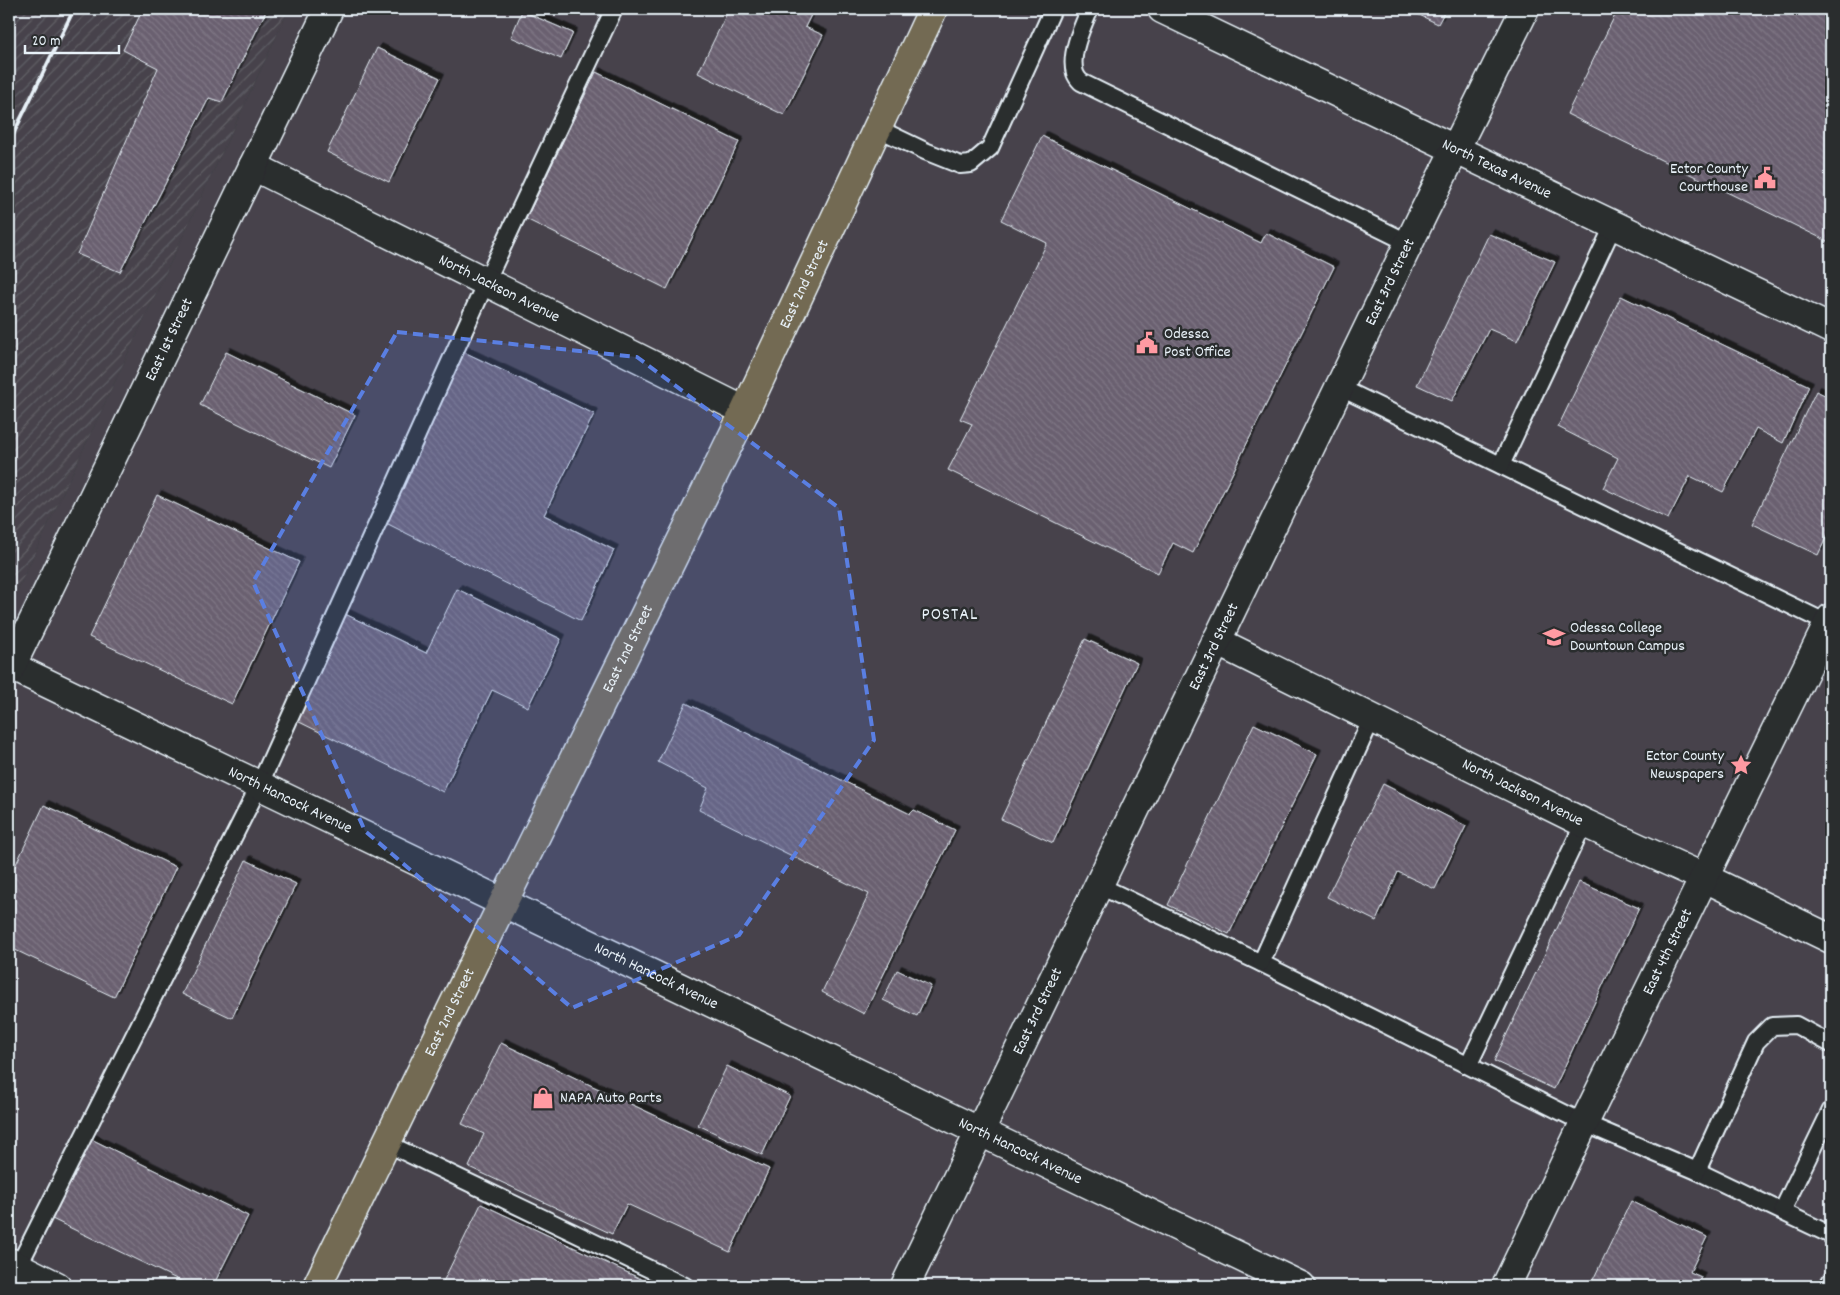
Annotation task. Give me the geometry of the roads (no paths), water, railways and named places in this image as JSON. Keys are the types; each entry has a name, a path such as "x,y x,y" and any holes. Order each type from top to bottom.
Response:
{"main road":[{"name":"East 2nd Street","path":"317,1286 745,412 933,9"}],"street":[{"name":"East 1st Street","path":"9,666 329,9"},
{"name":"North Texas Avenue","path":"1162,9 1831,329"},
{"name":"East 3rd Street","path":"905,1286 1408,243 1525,9"},
{"name":"North Jackson Avenue","path":"253,166 745,412"},
{"name":"East 4th Street","path":"1506,1286 1830,623"},
{"name":"North Jackson Avenue","path":"1216,641 1584,824 1705,878 1831,939"},
{"name":"North Hancock Avenue","path":"9,666 1300,1286"},
{"path":"12,1271 57,1286"}],"lane":[{"path":"12,1271 259,786 486,282 614,9"},
{"path":"877,128 925,152 960,165 971,164 990,148 1053,9"},
{"path":"1090,9 1078,34 1074,61 1075,73 1081,82 1408,243"},
{"path":"1502,466 1614,224"},
{"path":"1339,387 1830,623"},
{"path":"1261,963 1372,718"},
{"path":"1469,1064 1584,824"},
{"path":"1098,885 1469,1064 1584,1123 1697,1171 1831,1235"},
{"path":"1697,1171 1756,1042 1772,1026 1796,1025 1831,1044"},
{"path":"1782,1211 1831,1110"},
{"path":"386,1143 685,1286"},
{"path":"1828,1286 1831,1281"}],"railway":[{"path":"9,143 74,9"}],"place":[{"name":"Ector County Courthouse","path":"1765,178"},
{"name":"Odessa Post Office","path":"1147,343"},
{"name":"Odessa College Downtown Campus","path":"1554,637"},
{"name":"Ector County Newspapers","path":"1741,765"},
{"name":"NAPA Auto Parts","path":"543,1098"}],"district":[{"name":"POSTAL","path":"950,615"}]}
